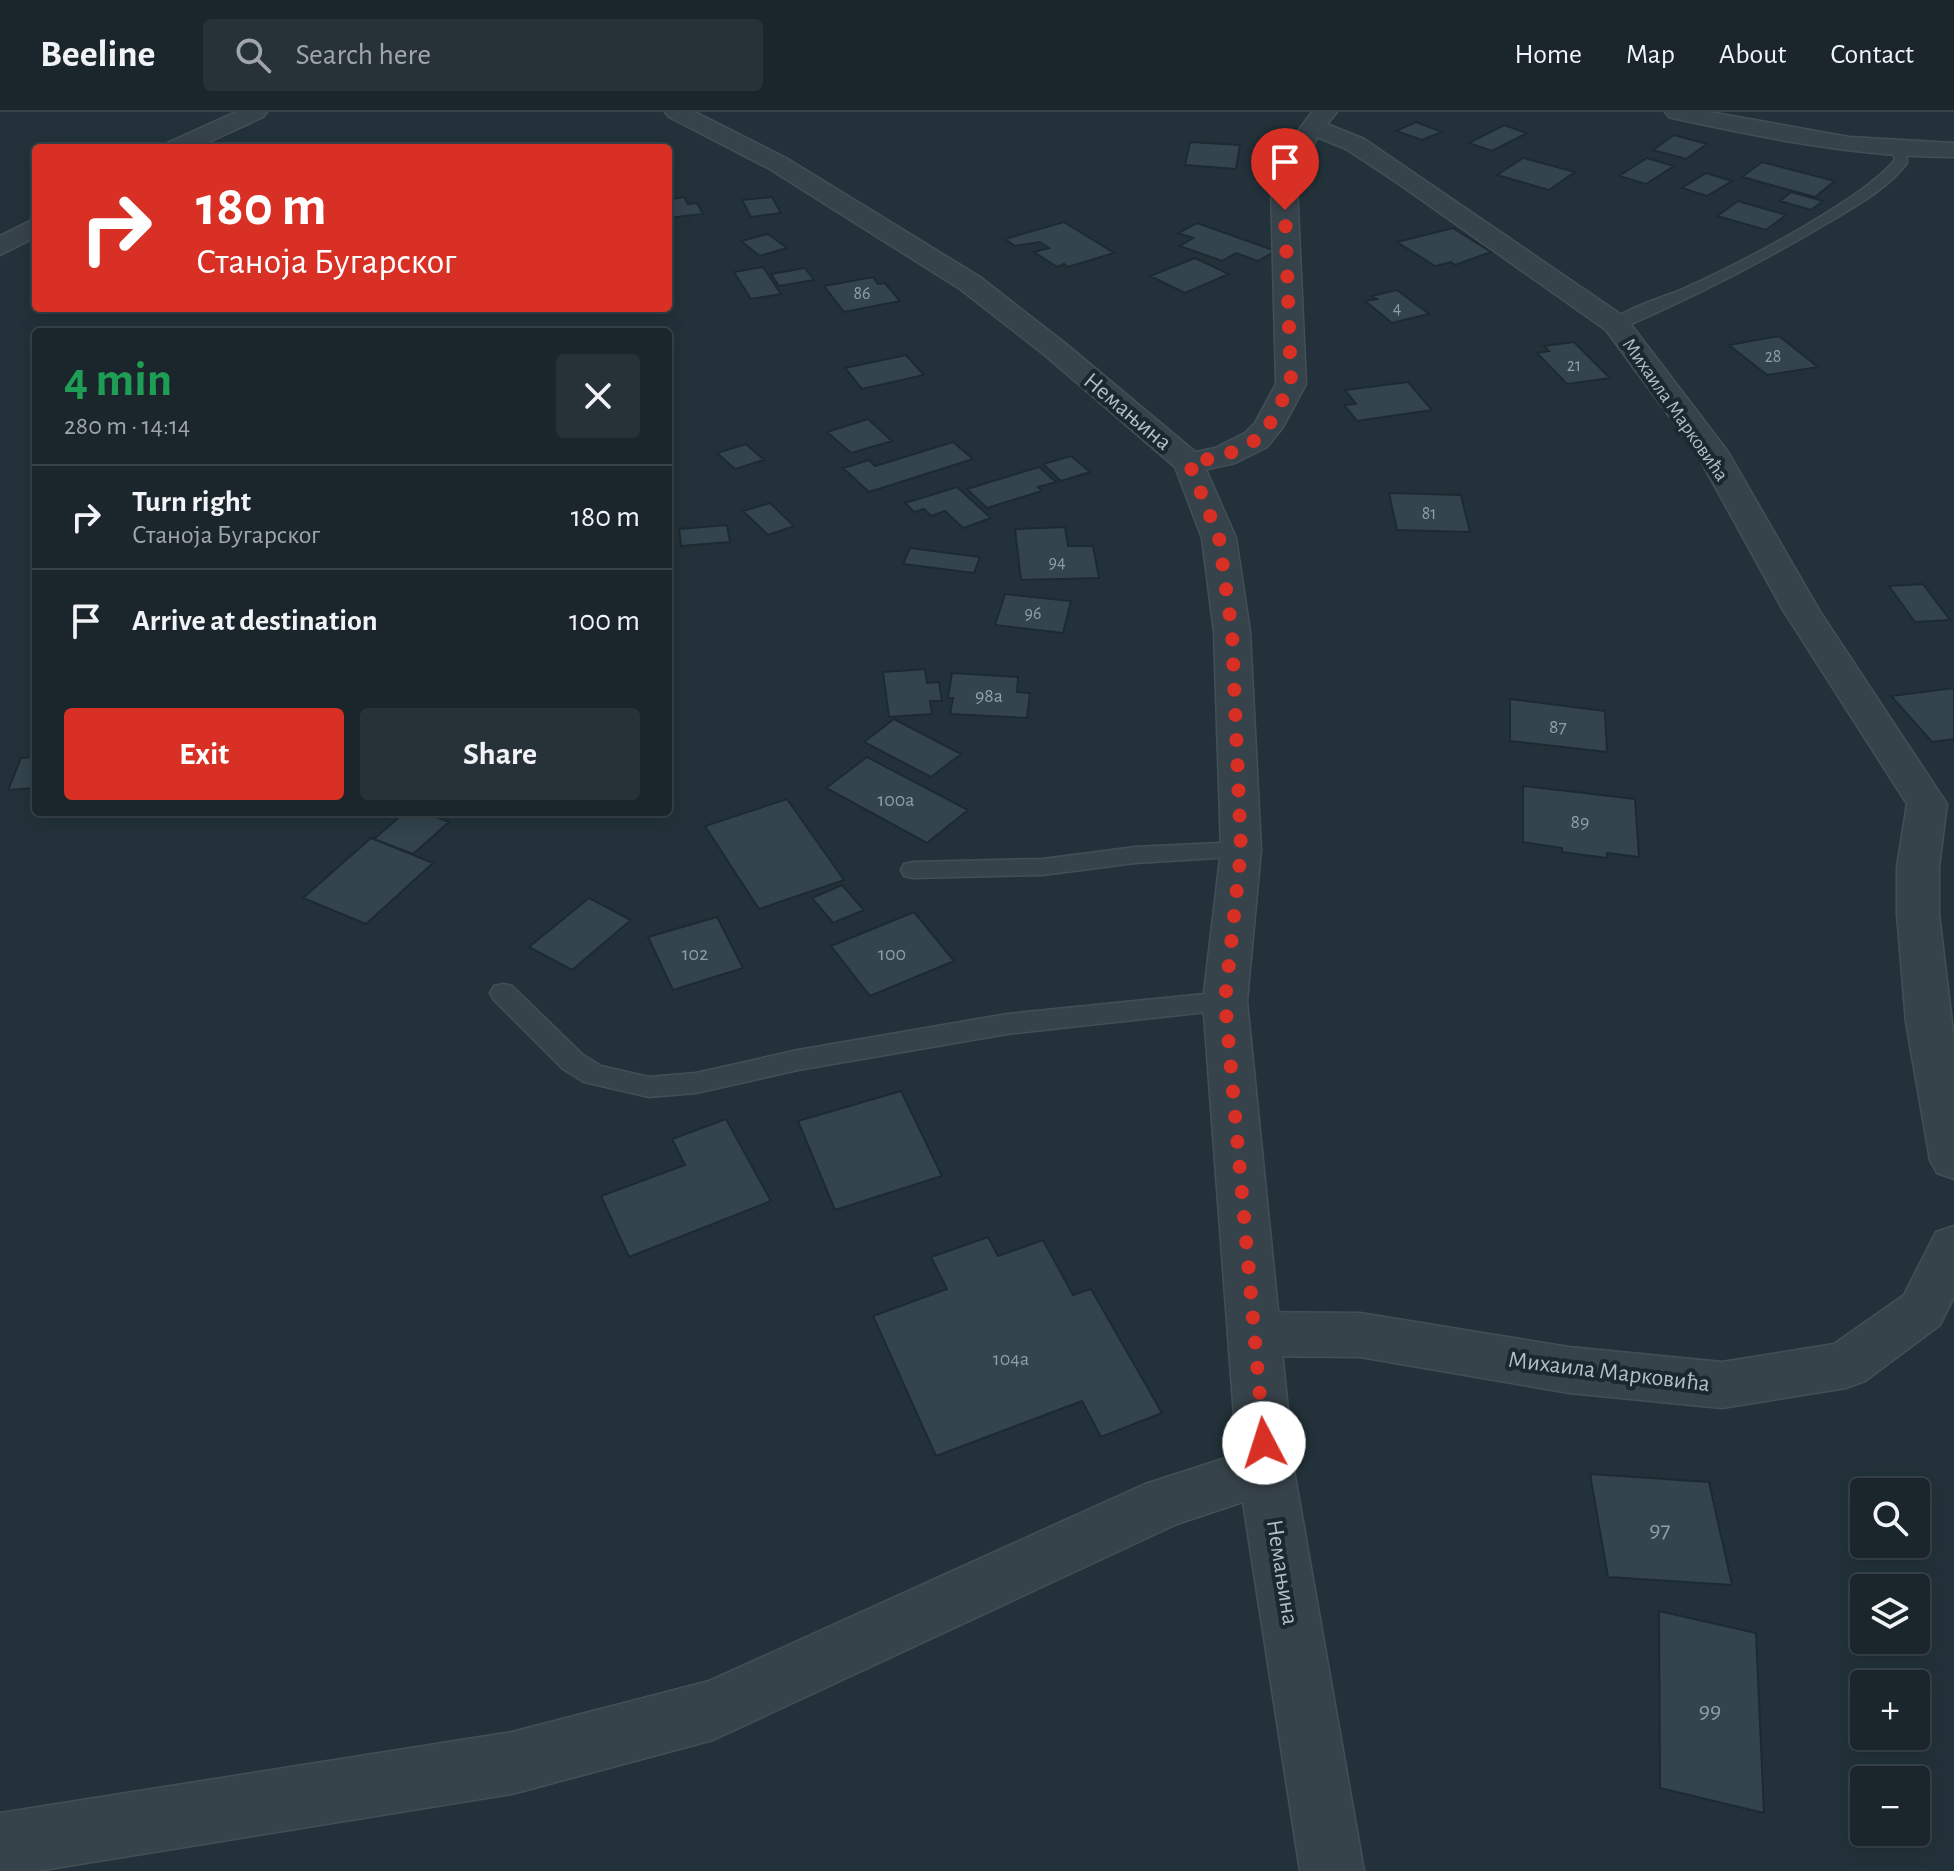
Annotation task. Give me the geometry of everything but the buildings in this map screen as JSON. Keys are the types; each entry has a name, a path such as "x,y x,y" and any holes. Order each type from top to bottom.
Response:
{"street":[{"path":"185,144 255,112"},
{"name":"Немањина","path":"677,112 777,163 970,283 1056,350 1189,463 1219,538 1232,632 1241,850 1225,1001 1266,1470 1332,1871"},
{"path":"1677,112 1833,144 1899,151 1954,150"},
{"path":"1189,463 1224,456 1256,440 1268,427 1291,384 1284,186 1289,167 1318,119"},
{"name":"Михаила Марковића","path":"1318,119 1616,324 1712,452 1801,610 1903,763 1940,803 1918,867 1918,914 1928,1022 1954,1160"},
{"path":"0,247 32,228"},
{"name":"Михаила Марковића","path":"1255,1334 1360,1335 1569,1370 1722,1385 1846,1365 1922,1310 1954,1246"},
{"path":"0,1845 512,1763 713,1710 1165,1502 1266,1470"}],"lane":[{"path":"1616,324 1701,287 1859,196 1895,172 1902,160 1899,151"},
{"path":"913,870 1043,867 1135,855 1241,850"},
{"path":"503,993 573,1062 594,1075 649,1087 696,1083 798,1060 1007,1024 1225,1001"}],"route":[{"path":"1264,1443 1225,1001 1241,850 1232,632 1219,538 1189,463 1224,456 1256,440 1268,427 1291,384 1285,210"}]}
